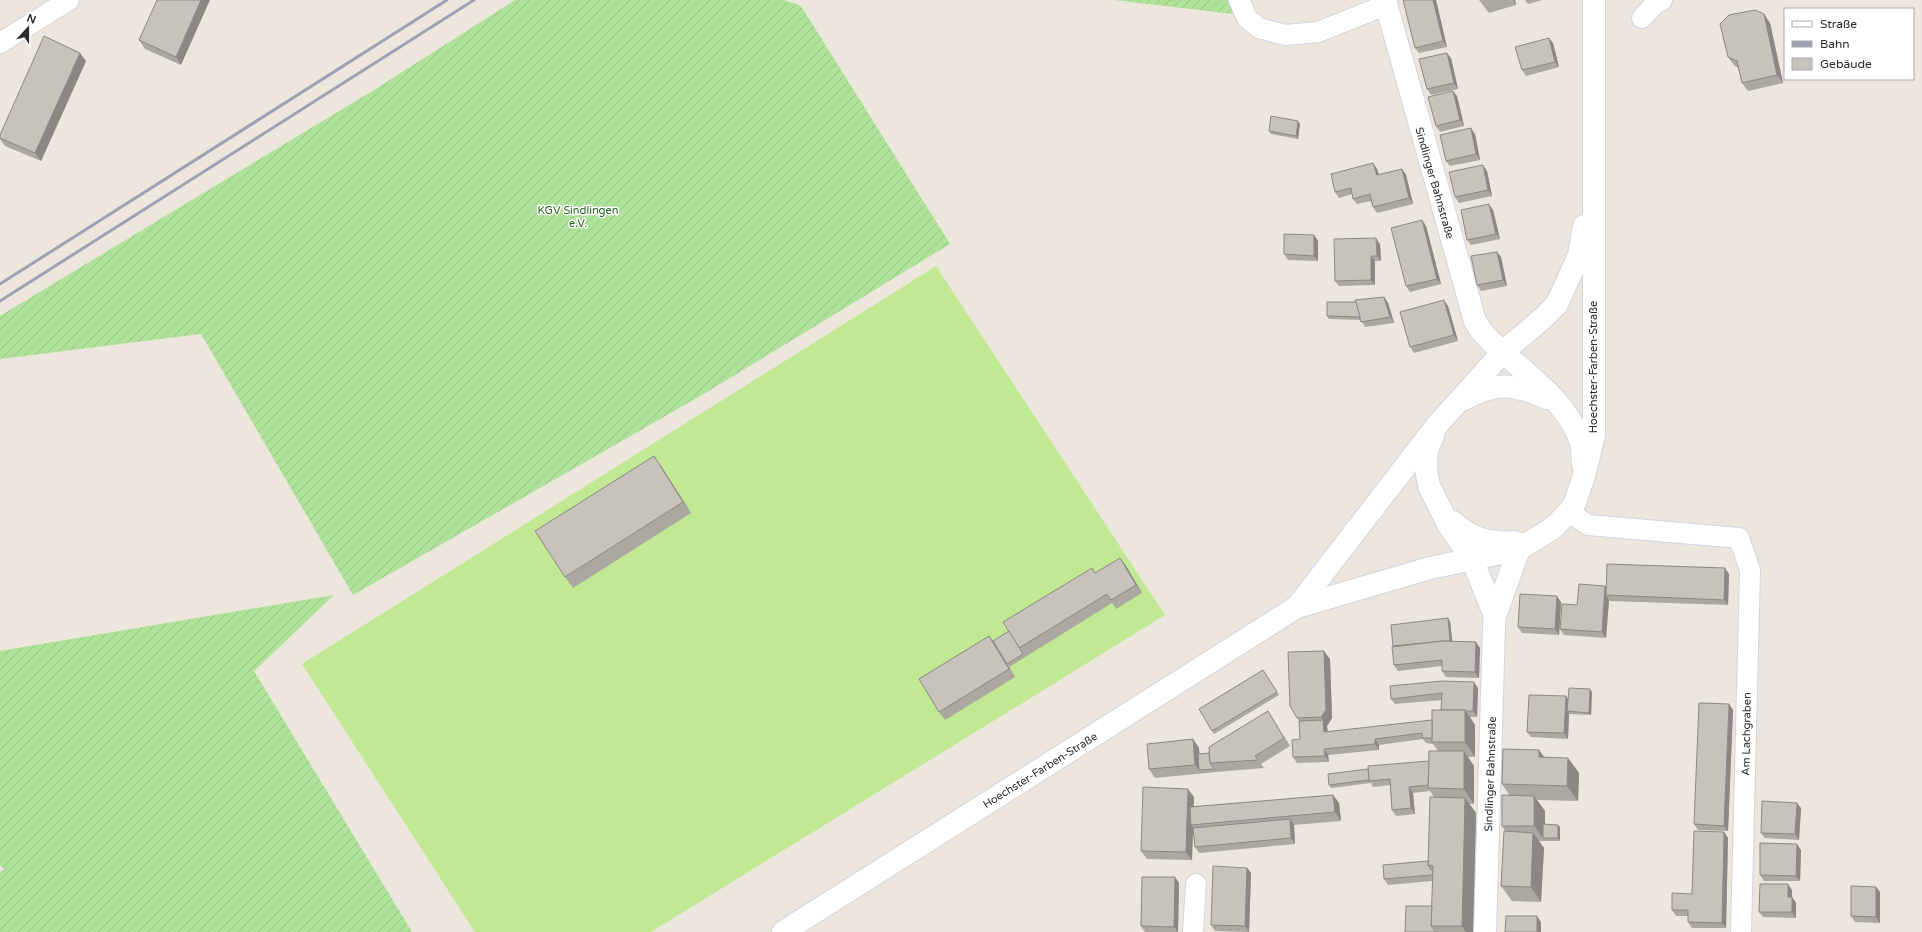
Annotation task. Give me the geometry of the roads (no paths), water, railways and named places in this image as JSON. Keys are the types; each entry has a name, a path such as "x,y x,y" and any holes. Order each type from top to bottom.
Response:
{"main road":[{"name":"Hoechster-Farben-Straße","path":"783,932 1297,607 1430,568 1525,545 1554,527 1570,512 1584,476 1594,436 1594,0"},
{"name":"Sindlinger Bahnstraße","path":"1385,2 1475,321 1485,336 1555,401 1567,416 1580,441 1584,476"},
{"name":"Hoechster-Farben-Straße","path":"1297,607 1438,424 1456,403 1503,352 1542,320 1557,304 1564,292 1578,255 1594,166"},
{"path":"1456,403 1482,389 1504,386 1525,389 1555,401"},
{"name":"Sindlinger Bahnstraße","path":"1438,424 1428,450 1426,468 1429,486 1449,526 1472,559 1495,616"},
{"path":"1444,515 1456,526 1477,539 1498,544 1525,545"},
{"name":"Sindlinger Bahnstraße","path":"1485,932 1495,616 1525,545"}],"street":[{"path":"0,43 69,0"},
{"name":"Sindlinger Bahnstraße","path":"1239,0 1247,18 1259,28 1285,35 1318,32 1385,2"},
{"path":"1642,18 1656,3 1662,0"},
{"name":"Am Lachgraben","path":"1570,512 1588,525 1739,538 1750,570 1741,932"},
{"path":"1193,932 1196,884"}],"railway":[{"path":"0,284 447,0"},
{"path":"0,301 474,0"}],"park label":[{"name":"KGV Sindlingen e.V.","path":"578,216"}]}
